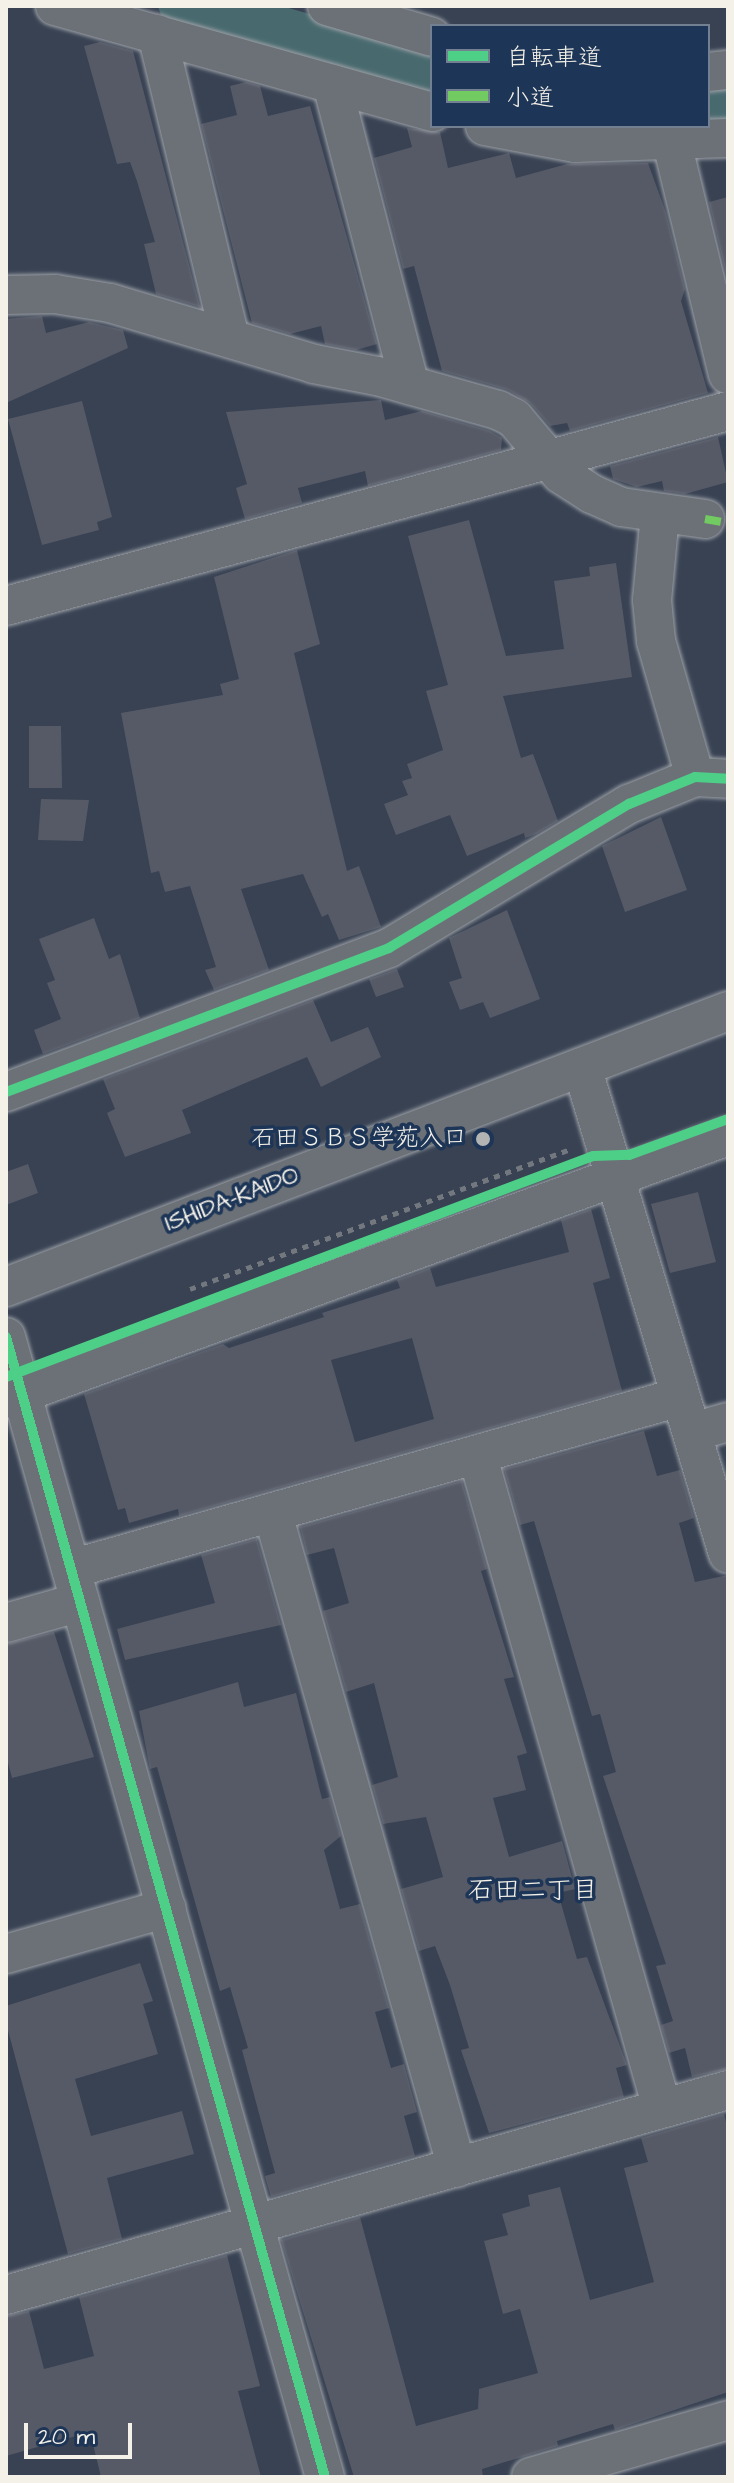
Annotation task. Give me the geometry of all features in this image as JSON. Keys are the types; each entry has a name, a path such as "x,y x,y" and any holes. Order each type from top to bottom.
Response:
{"street":[{"path":"55,6 150,24 332,84 430,111"},
{"path":"327,6 430,36"},
{"path":"150,24 230,337"},
{"path":"332,84 410,385"},
{"path":"496,128 575,143 672,143 728,138"},
{"path":"672,143 728,374"},
{"path":"6,295 55,294 110,303 314,364 410,385 514,418 561,474 592,494 621,507 705,519"},
{"path":"6,606 728,411"},
{"path":"6,1092 389,948 629,804 711,778 656,641 652,600 660,514"},
{"name":"ISHIDA-KAIDO","path":"6,1287 728,1011"},
{"path":"582,1067 612,1177 680,1397 710,1427 728,1554"},
{"path":"14,1396 728,1136"},
{"path":"6,1337 14,1396 76,1586 325,2477"},
{"path":"6,1623 76,1586 273,1514 680,1397"},
{"path":"478,1457 662,2108"},
{"path":"273,1514 457,2168"},
{"path":"6,1954 167,1908"},
{"path":"6,2295 728,2090"},
{"path":"552,2474 728,2420"}],"green space":[{"path":"282,6 430,49 430,99 163,20 158,7"},
{"path":"728,81 728,126 710,126 710,83"}],"building":[{"path":"100,42 133,51 200,307 156,294 144,244 155,242 130,162 117,164 84,46"},
{"path":"246,82 260,86 268,116 310,106 377,344 356,350 325,344 321,326 290,334 252,323 201,124 237,115 230,86"},
{"path":"407,128 440,132 448,168 509,153 516,178 567,164 648,163 666,213 685,289 681,301 708,393 570,431 567,423 550,426 530,403 508,390 442,371 414,266 403,269 374,158 412,147"},
{"path":"728,197 728,278 727,278 709,202"},
{"path":"42,316 46,333 89,322 123,330 128,348 6,403 6,319"},
{"path":"381,400 385,420 422,411 490,431 502,438 501,450 368,486 365,471 298,488 302,503 245,519 236,488 247,484 226,412"},
{"path":"82,401 112,517 97,522 99,530 42,545 8,419"},
{"path":"718,437 728,482 685,494 664,491 662,481 637,487 613,479 610,466"},
{"path":"469,520 506,656 564,649 554,581 590,576 589,567 616,563 632,677 503,696 521,758 533,754 558,821 536,834 525,838 524,833 467,856 450,815 396,835 384,804 408,795 402,781 412,778 407,764 443,750 426,691 448,685 408,536"},
{"path":"297,550 320,644 294,653 347,871 359,866 381,927 339,940 328,914 322,917 303,874 241,889 269,970 214,990 205,970 216,967 190,886 165,892 159,871 151,873 121,713 223,695 220,684 239,679 214,577"},
{"path":"29,726 61,726 62,788 29,788"},
{"path":"41,799 89,800 83,841 38,840"},
{"path":"661,817 687,890 625,912 602,846"},
{"path":"507,910 540,999 490,1018 483,1002 460,1010 449,982 462,978 449,938"},
{"path":"94,918 109,959 120,954 140,1018 43,1054 34,1030 61,1019 47,983 55,980 39,939"},
{"path":"397,969 404,987 376,997 369,979"},
{"path":"313,1000 331,1042 368,1027 381,1057 321,1087 307,1057 182,1110 191,1133 125,1157 107,1113 115,1109 103,1079"},
{"path":"28,1164 38,1193 6,1205 6,1172"},
{"path":"698,1192 716,1262 670,1273 651,1204"},
{"path":"591,1209 610,1278 593,1283 622,1391 179,1516 178,1509 129,1523 125,1508 118,1510 84,1394 223,1344 229,1348 324,1317 322,1313 400,1288 397,1280 430,1268 436,1287 569,1252 561,1220","holes":["412,1338 434,1419 355,1442 331,1360"]},
{"path":"644,1431 657,1476 680,1470 694,1518 679,1523 695,1582 728,1575 728,2069 692,2077 685,2048 669,2053 661,2025 673,2021 656,1966 666,1964 603,1776 616,1772 600,1714 592,1716 534,1521 520,1525 504,1469"},
{"path":"462,1481 487,1569 481,1571 514,1677 504,1679 527,1753 517,1756 526,1790 493,1798 509,1857 562,1841 575,1889 558,1893 577,1959 587,1957 627,2065 616,2068 624,2097 489,2133 461,2050 469,2048 450,1985 435,1946 419,1951 401,1889 443,1877 426,1817 383,1824 372,1785 398,1777 374,1683 346,1692 323,1611 349,1603 334,1548 307,1555 300,1527"},
{"path":"257,1539 281,1625 125,1660 117,1629 215,1603 201,1555"},
{"path":"54,1632 94,1757 12,1778 6,1755 6,1644"},
{"path":"238,1682 244,1707 296,1693 322,1799 330,1797 341,1836 324,1850 340,1909 360,1904 389,2008 375,2012 391,2068 404,2064 417,2112 404,2116 415,2156 271,2197 265,2176 275,2173 242,2050 248,2048 230,1987 220,1991 157,1767 150,1769 139,1711"},
{"path":"140,1963 153,2001 143,2004 158,2054 75,2079 91,2136 182,2111 194,2154 107,2178 122,2239 68,2254 6,2023 6,2006"},
{"path":"724,2114 728,2130 728,2392 615,2430 613,2424 557,2441 558,2446 482,2469 483,2477 354,2477 281,2240 360,2217 416,2426 478,2409 479,2389 538,2373 520,2309 503,2314 484,2241 508,2235 502,2214 530,2206 528,2195 560,2187 590,2300 654,2282 624,2168 648,2162 641,2138"},
{"path":"227,2255 260,2386 238,2391 261,2477 101,2477 90,2432 6,2456 6,2316 29,2311 44,2369 94,2356 79,2297"}],"marked path":[{"path":"705,519 728,523"}],"cycle path":[{"path":"6,1092 389,948 629,804 695,777 728,779"},
{"path":"6,1377 593,1156 629,1155 728,1119"},
{"path":"6,1337 325,2477"}],"place":[{"name":"石田ＳＢＳ学苑入口","path":"483,1139"}],"district":[{"name":"石田二丁目","path":"533,1891"}]}
